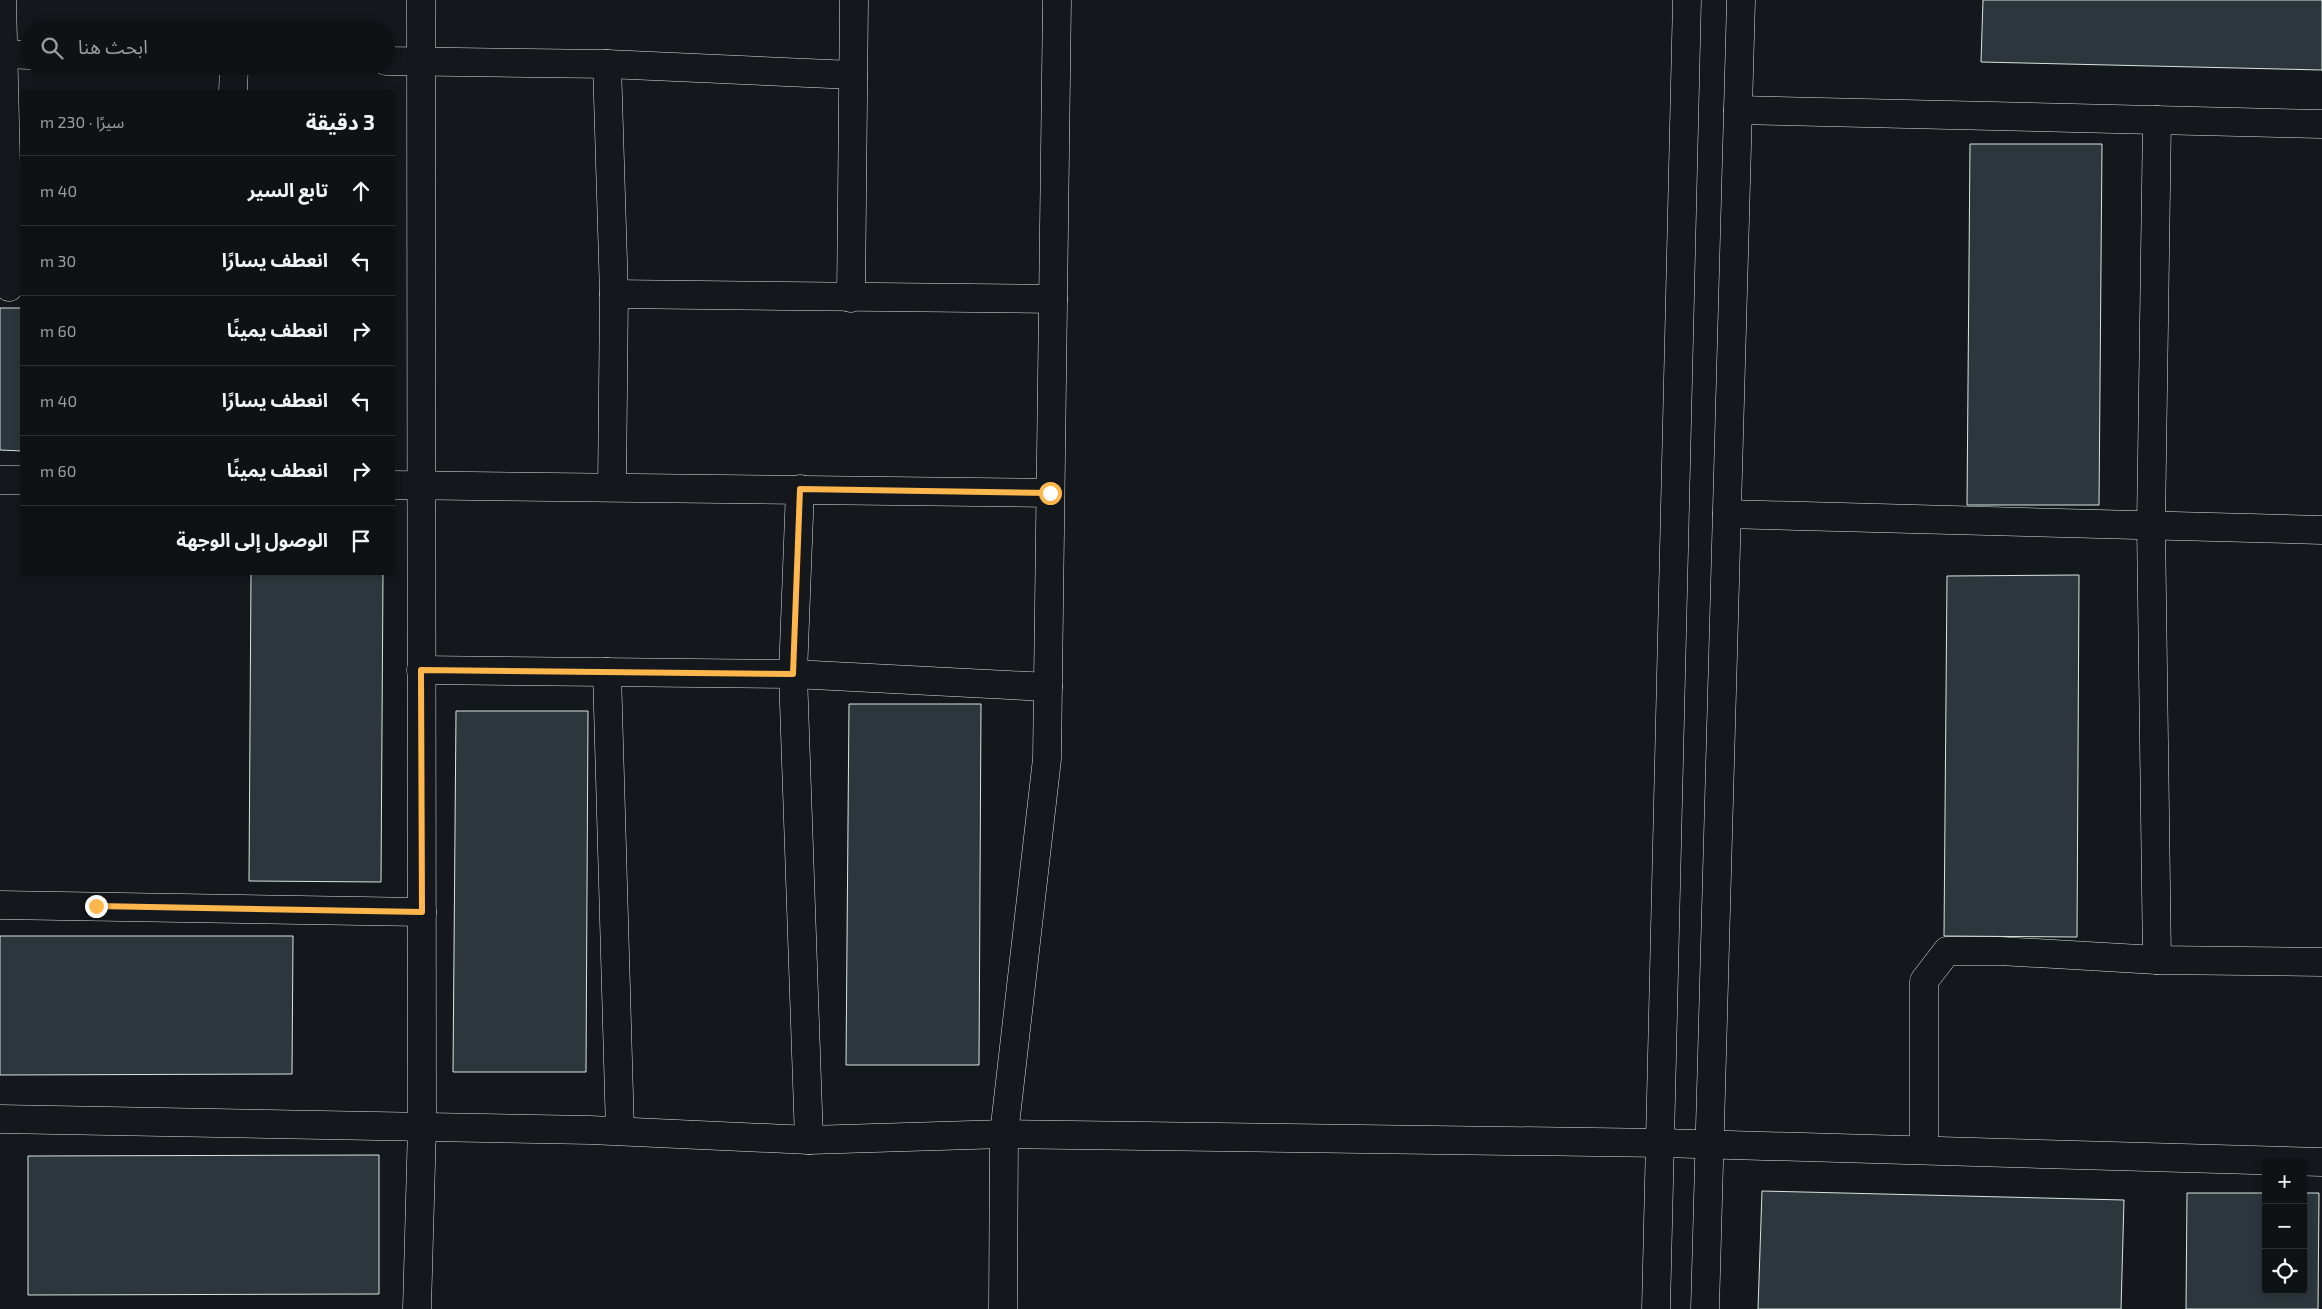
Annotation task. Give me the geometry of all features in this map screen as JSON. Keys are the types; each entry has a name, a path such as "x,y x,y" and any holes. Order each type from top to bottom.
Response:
{"street":[{"path":"2,0 16,55 10,287"},
{"path":"417,1309 422,1127 420,0"},
{"path":"851,298 854,0"},
{"path":"1003,1309 1004,1134 1047,759 1057,0"},
{"path":"1656,1309 1662,1143 1686,0"},
{"path":"1705,1309 1741,0"},
{"path":"395,61 607,64 853,75"},
{"path":"607,64 614,294 612,487"},
{"path":"233,90 234,75"},
{"path":"1738,110 2322,124"},
{"path":"2157,120 2151,525 2157,960"},
{"path":"614,294 1053,300"},
{"path":"0,480 20,480"},
{"path":"395,485 1050,493"},
{"path":"800,489 793,674 809,1140"},
{"path":"1727,514 2322,530"},
{"path":"421,670 793,674 1048,687"},
{"path":"606,672 620,1131"},
{"path":"0,905 422,912"},
{"path":"1924,1150 1924,981 1947,951 2000,951 2157,960 2322,962"},
{"path":"0,1119 620,1131 809,1140 1004,1134 1662,1143 2322,1162"}],"building":[{"path":"1983,0 2322,0 2322,70 1981,62"},
{"path":"1970,144 2102,144 2099,505 1967,505"},
{"path":"0,308 20,308 20,451 0,450"},
{"path":"251,575 383,575 381,882 249,881"},
{"path":"2079,575 2077,937 1944,936 1947,576"},
{"path":"849,704 981,704 979,1065 846,1065"},
{"path":"456,711 588,711 586,1072 453,1072"},
{"path":"0,936 293,936 292,1074 0,1075"},
{"path":"379,1155 379,1294 28,1295 28,1156"},
{"path":"1762,1191 2124,1200 2121,1309 1758,1309"},
{"path":"2187,1193 2262,1193 2262,1294 2307,1294 2307,1193 2319,1193 2318,1309 2186,1309"}],"route":[{"path":"96,906 422,912 421,670 793,674 800,489 1050,493"}]}
